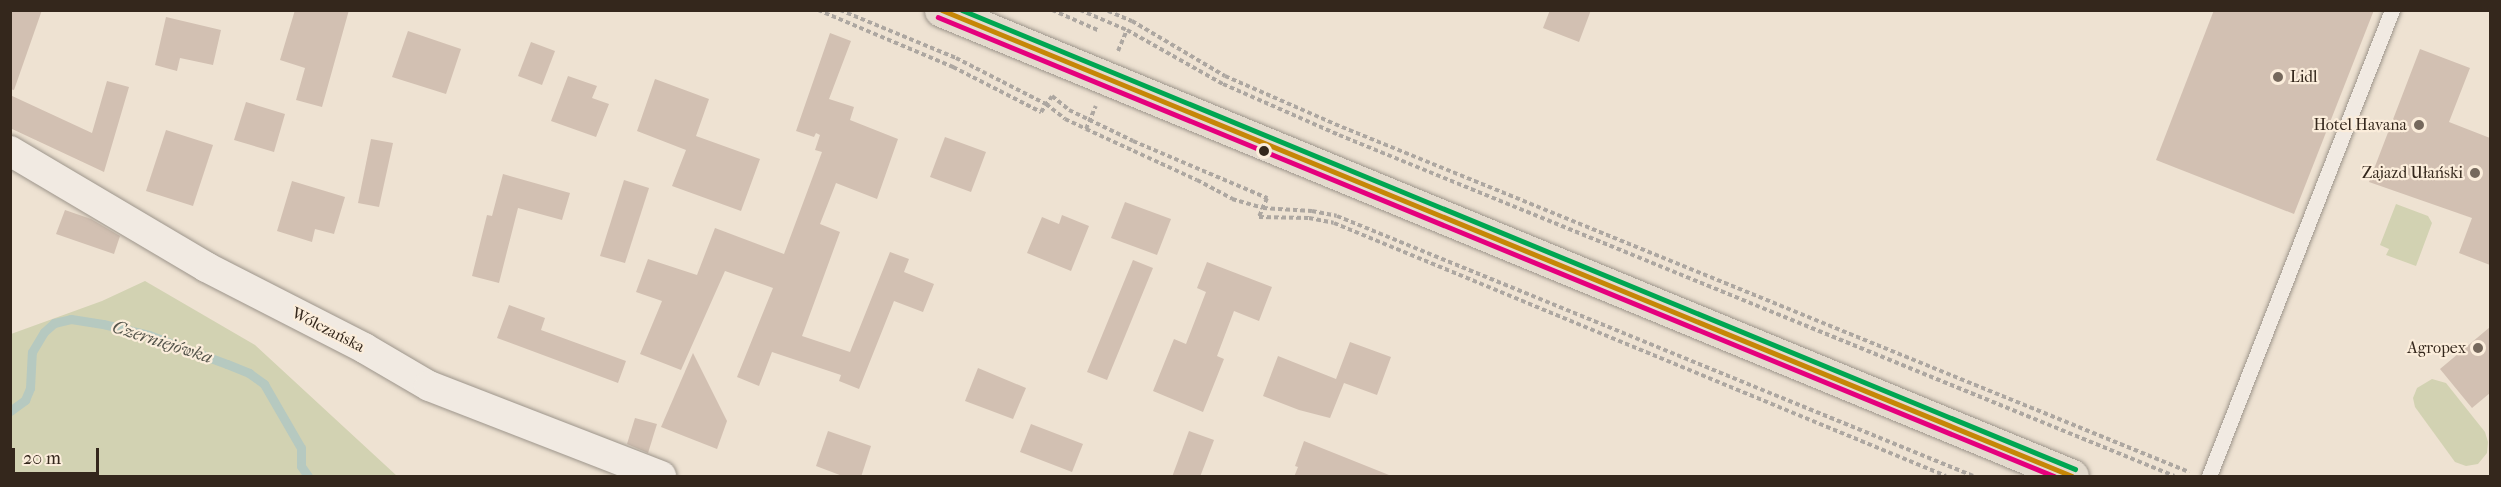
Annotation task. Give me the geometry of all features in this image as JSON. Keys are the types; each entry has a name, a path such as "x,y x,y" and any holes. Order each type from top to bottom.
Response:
{"main road":[{"path":"941,10 2072,477"}],"street":[{"name":"Wólczańska","path":"10,151 206,267 364,348 429,386 661,477"}],"lane":[{"path":"2210,477 2392,10"}],"path":[{"path":"818,10 952,67 1041,112 1052,96 1069,110 1133,141 1267,198 1259,217 1309,218 1334,223 1946,477"},
{"path":"840,10 956,58 1046,104 1065,119 1197,180 1232,199 1263,208 1312,211 1337,216 1973,477"},
{"path":"1052,10 1100,30"},
{"path":"1080,10 1127,30 1223,84 1339,135 2174,477"},
{"path":"1108,11 1132,21 1225,76 1342,127 2191,473"}],"green space":[{"path":"2396,204 2428,216 2432,223 2416,266 2386,255 2389,249 2380,245"},
{"path":"145,281 255,345 397,476 11,476 11,334 102,301"},
{"path":"2432,379 2446,383 2485,432 2488,442 2487,453 2478,464 2466,466 2455,462 2415,407 2413,398 2417,388"}],"building":[{"path":"10,10 42,10 14,90 10,89"},
{"path":"295,10 349,10 322,107 296,100 305,68 280,60"},
{"path":"1550,10 1591,10 1579,42 1543,28"},
{"path":"2214,10 2374,10 2294,214 2156,160"},
{"path":"166,17 221,30 213,65 180,58 177,71 155,65"},
{"path":"408,31 461,49 446,94 392,77"},
{"path":"830,33 851,41 829,99 854,107 850,120 898,139 877,199 836,183 820,224 840,232 802,336 850,352 890,252 909,259 904,272 934,284 923,312 894,301 859,389 839,381 841,375 772,352 759,386 737,377 773,288 725,271 681,370 640,354 662,301 636,292 648,259 697,275 715,228 784,254 822,152 815,150 820,135 816,133 814,137 796,131"},
{"path":"531,42 555,51 542,85 518,76"},
{"path":"2420,49 2470,68 2449,122 2490,138 2490,265 2459,253 2472,218 2369,182"},
{"path":"568,76 597,86 592,98 609,104 596,137 551,121"},
{"path":"655,79 709,99 696,136 760,159 741,211 672,186 686,150 637,131"},
{"path":"107,81 129,87 104,172 10,128 10,95 92,133"},
{"path":"246,102 285,114 274,152 234,140"},
{"path":"166,130 213,145 193,206 146,191"},
{"path":"945,137 986,152 971,192 930,177"},
{"path":"371,139 393,143 379,207 358,203"},
{"path":"503,174 570,193 562,220 518,208 499,283 472,276 487,215 492,216"},
{"path":"624,180 649,188 625,263 600,256"},
{"path":"292,181 345,197 334,234 315,229 312,242 277,231"},
{"path":"1125,202 1171,219 1157,255 1111,238"},
{"path":"65,210 91,219 120,236 114,254 56,234"},
{"path":"1062,215 1089,226 1071,271 1027,253 1042,217 1059,224"},
{"path":"1133,260 1153,268 1107,380 1087,372"},
{"path":"1207,262 1272,287 1259,321 1234,311 1217,356 1224,359 1203,412 1153,391 1174,339 1186,344 1206,292 1197,288"},
{"path":"509,305 545,318 541,330 626,361 618,383 497,338"},
{"name":"Agropex","path":"2490,327 2490,393 2472,408 2440,369"},
{"path":"1350,342 1391,357 1377,395 1344,383 1330,418 1299,410 1263,396 1278,356 1336,379"},
{"path":"693,353 727,421 717,449 661,427"},
{"path":"978,368 1026,388 1013,419 965,401"},
{"path":"635,418 657,424 648,453 627,444"},
{"path":"1031,424 1083,444 1072,472 1020,452"},
{"path":"828,431 871,446 861,477 845,477 816,466"},
{"path":"1189,431 1214,440 1200,477 1172,477"},
{"path":"1304,441 1389,475 1389,477 1294,477 1298,467 1295,466"}],"waterway":[{"name":"Czerniejówka","path":"10,411 25,400 30,388 32,352 44,332 54,323 71,319 103,324 149,335 227,364 249,373 264,384 301,448 301,466 308,476"}],"transit line":[{"path":"942,10 2072,476"},
{"path":"962,10 2075,469"},
{"path":"938,17 2054,476"}],"place":[{"name":"Lidl","path":"2278,77"},
{"name":"Hotel Havana","path":"2419,125"},
{"name":"Zajazd Ułański","path":"2475,173"},
{"name":"Agropex","path":"2478,348"}]}
